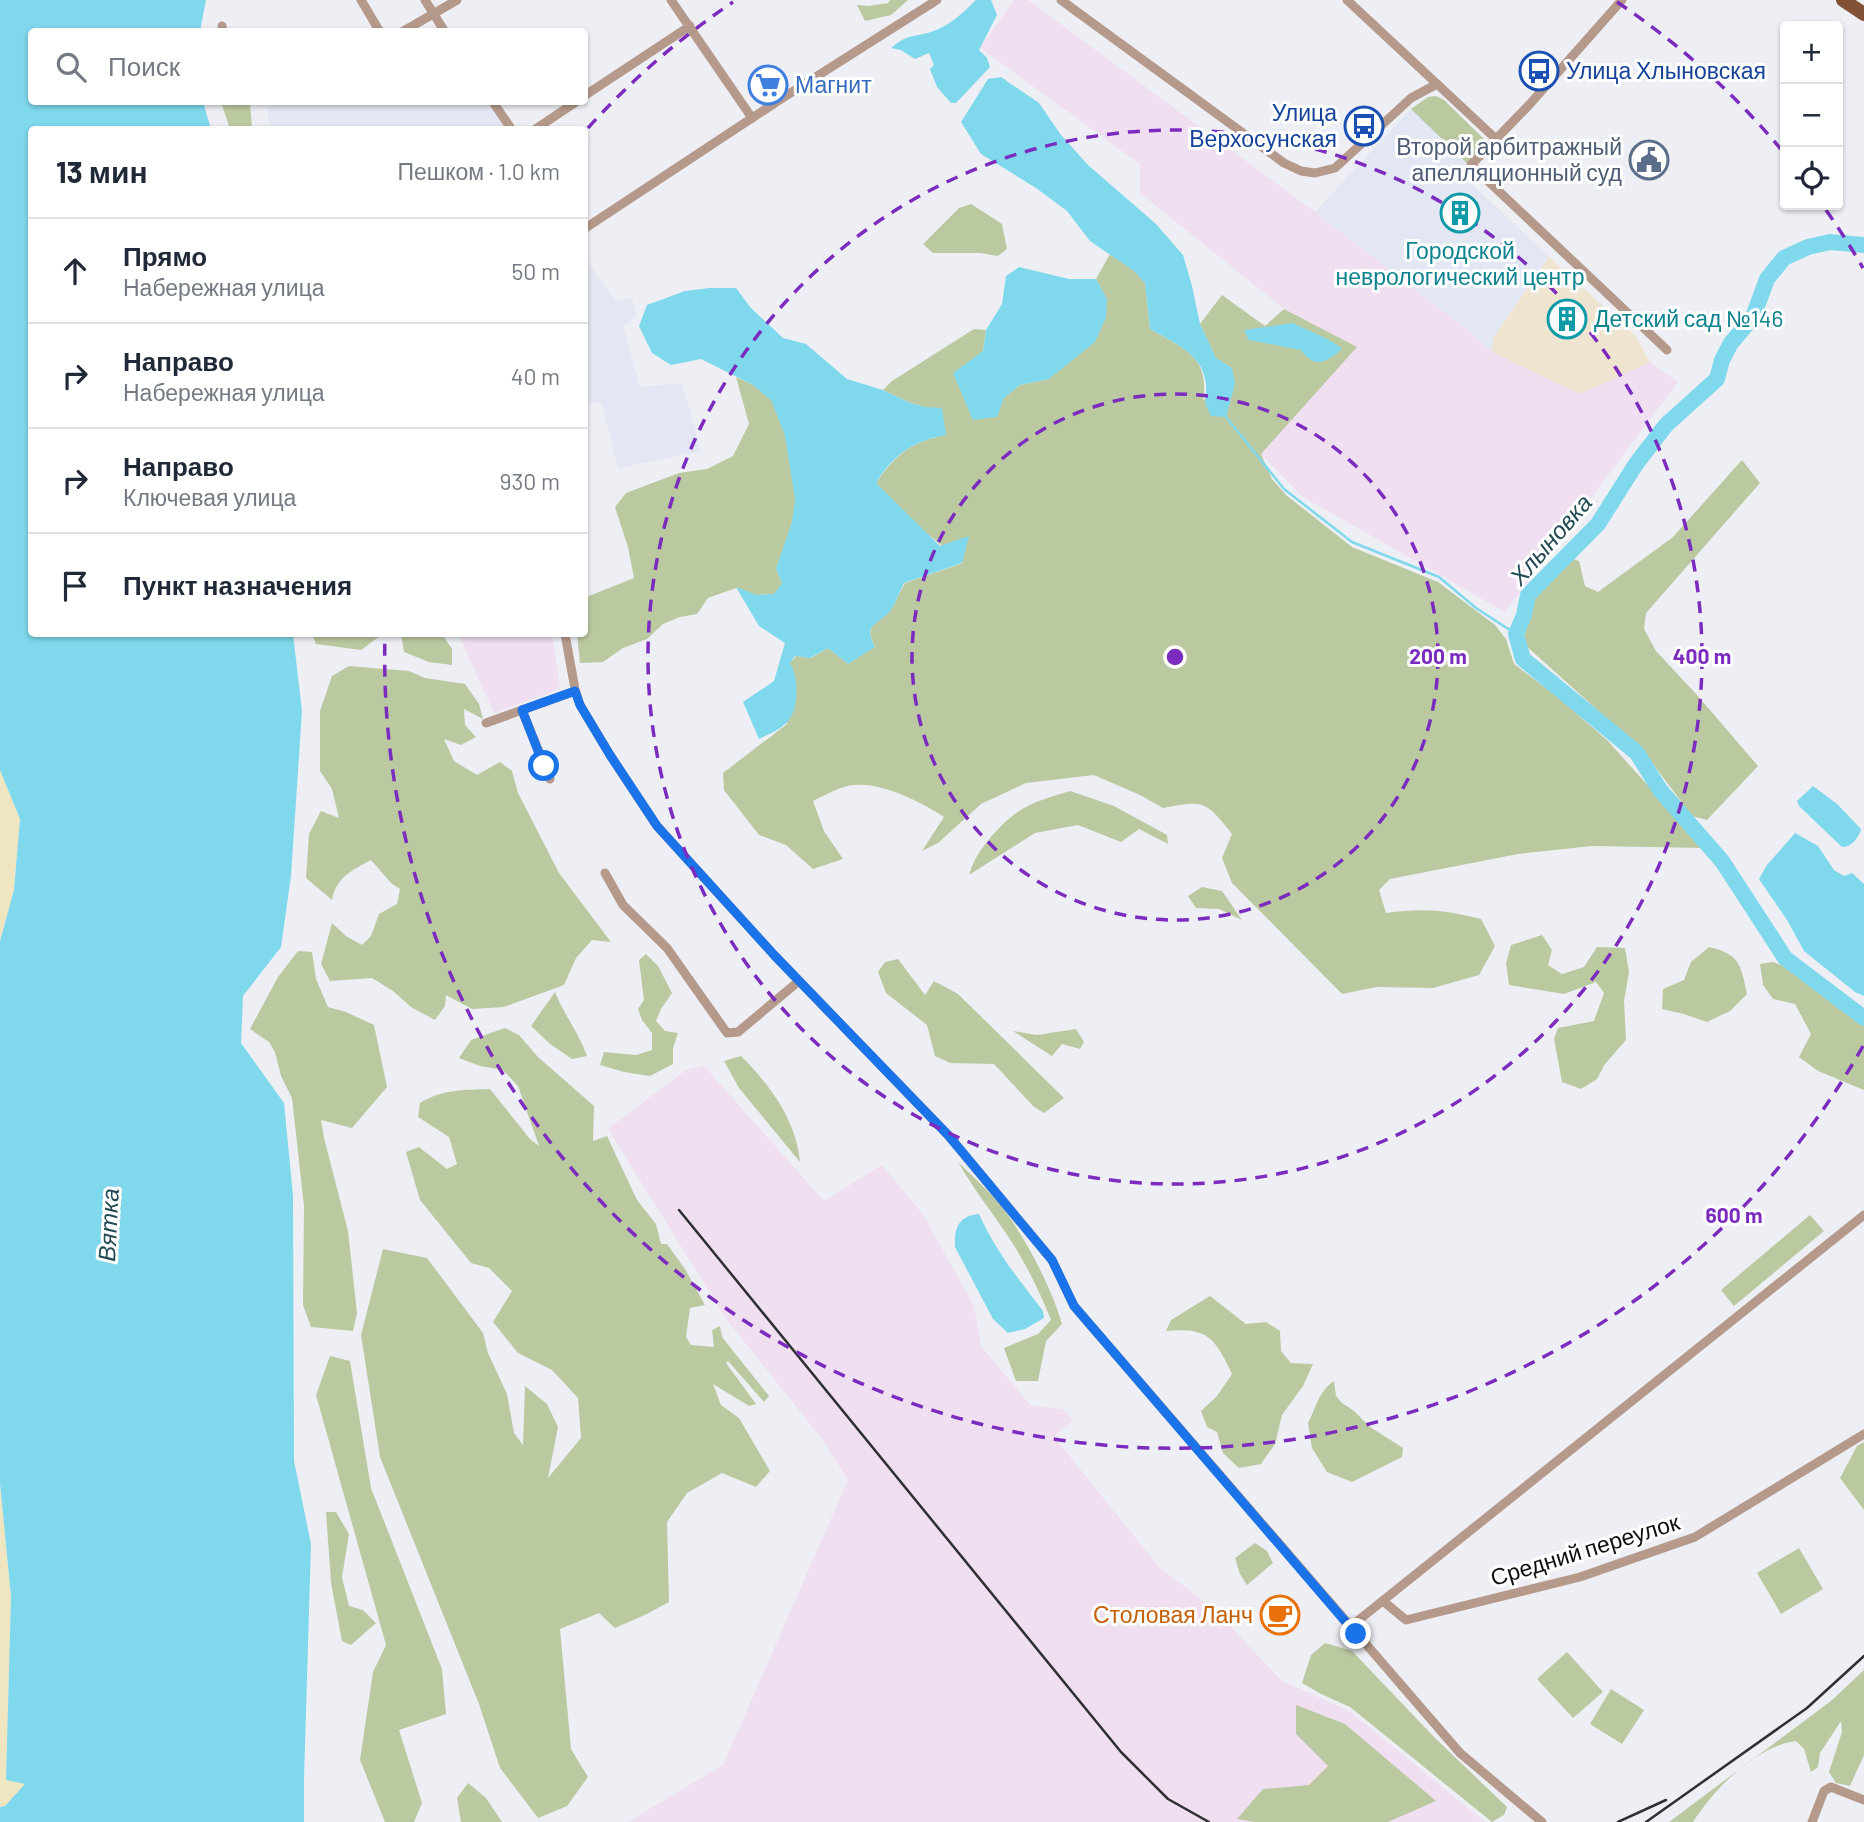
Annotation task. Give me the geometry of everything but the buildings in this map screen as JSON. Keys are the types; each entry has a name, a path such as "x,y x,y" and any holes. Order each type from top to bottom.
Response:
{"main road":[{"path":"1843,0 1864,15"}],"street":[{"path":"361,0 378,28"},
{"path":"425,0 442,28"},
{"path":"410,28 457,0"},
{"path":"671,0 751,118"},
{"path":"588,226 751,118 937,0"},
{"path":"1061,0 1284,163 1301,171 1315,173 1335,168 1411,98 1437,84"},
{"path":"1347,0 1496,139"},
{"path":"1622,0 1530,105 1471,165 1667,351"},
{"path":"588,93 690,26"},
{"path":"495,105 509,126"},
{"path":"540,126 572,105"},
{"path":"566,637 580,705 657,826 799,981 948,1135 1052,1260 1074,1306 1460,1753 1542,1822"},
{"path":"486,723 575,691"},
{"path":"522,710 550,779"},
{"path":"605,873 623,905 667,948 727,1032 738,1032 799,981"},
{"path":"1350,1628 1864,1216"},
{"name":"Средний переулок","path":"1383,1601 1406,1620 1580,1577 1695,1537 1864,1434"},
{"path":"1812,1822 1824,1791 1830,1787 1864,1800"}],"shaded area":[{"path":"1014,0 1028,0 1315,212 1474,335 1492,352 1580,394 1650,362 1678,382 1505,612 1303,497 1261,454 1356,347 1284,309 1140,193 1140,164 980,48"},
{"path":"1436,96 1444,100 1485,140 1485,145 1457,175 1472,184 1549,257 1493,338 1492,352 1474,335 1315,212 1409,111 1428,97"},
{"path":"267,105 489,105 504,126 270,126"},
{"path":"1549,257 1635,335 1650,362 1580,394 1492,352 1493,338"},
{"path":"588,262 615,301 632,298 637,316 623,326 640,387 682,383 701,451 618,468 601,401 588,403"},
{"path":"552,637 560,689 494,713 460,638"},
{"path":"704,1066 824,1201 882,1165 924,1216 974,1306 981,1346 1031,1406 1063,1409 1073,1420 1054,1437 1159,1567 1215,1610 1282,1681 1349,1711 1485,1822 628,1822 723,1765 848,1480 822,1439 727,1320 608,1129 686,1070"}],"green space":[{"path":"890,0 908,0 891,15 865,21 857,5 888,3"},
{"path":"1436,96 1444,100 1485,140 1485,145 1468,164 1411,109 1428,97"},
{"path":"222,105 250,105 252,126 229,126"},
{"path":"971,204 1002,224 1007,249 998,256 980,253 933,253 923,244 959,208"},
{"path":"1110,254 1134,271 1145,283 1150,329 1184,349 1198,364 1204,386 1203,401 1232,368 1216,358 1200,324 1222,295 1265,326 1284,309 1357,347 1261,454 1272,479 1286,495 1352,547 1438,582 1495,625 1506,639 1514,664 1607,740 1704,848 1592,846 1518,854 1390,879 1379,890 1386,913 1434,911 1481,919 1495,946 1479,975 1433,988 1377,987 1342,994 1232,883 1222,858 1232,834 1210,809 1196,804 1163,808 1094,775 1026,783 981,804 938,843 922,851 944,817 896,792 868,785 844,787 813,801 824,831 843,859 813,869 786,845 759,835 724,790 723,773 787,724 790,663 796,656 811,658 828,648 848,664 875,647 870,633 872,628 892,608 905,583 963,563 914,523 876,483 905,451 923,441 946,435 924,407 883,390 892,381 974,329 986,330 983,351 1004,398 1020,385 1049,379 1107,299 1096,279"},
{"path":"736,377 760,389 772,400 781,421 794,478 794,510 776,569 782,583 775,594 757,595 736,588 708,598 697,614 663,624 647,639 623,648 603,662 580,663 577,637 588,637 588,597 634,578 628,547 615,507 626,493 679,473 707,469 733,456 749,424"},
{"path":"1742,460 1760,483 1646,613 1644,629 1656,651 1758,766 1707,820 1692,816 1644,752 1523,643 1534,594 1570,558 1579,561 1585,586 1598,592 1673,537"},
{"path":"313,637 379,637 361,650 316,644"},
{"path":"402,637 444,637 452,649 452,665 429,662 404,652"},
{"path":"349,666 409,671 425,678 465,684 479,704 483,719 464,709 465,725 476,737 461,745 444,739 454,761 477,775 500,762 512,771 518,793 559,873 611,942 592,940 576,958 564,985 504,1007 472,1009 446,995 445,1006 435,1020 411,1007 372,978 330,981 321,964 332,923 346,936 362,945 371,936 379,914 397,904 400,889 391,883 371,860 341,880 332,900 306,878 309,834 321,811 339,818 332,789 320,771 320,711 332,676"},
{"path":"1070,791 1114,806 1167,835 1168,844 1139,829 1121,842 1078,825 1035,833 969,875 981,851 1009,818 1035,803"},
{"path":"1202,887 1222,891 1242,920 1219,909 1196,908 1188,896"},
{"path":"1542,935 1552,950 1548,965 1562,974 1584,967 1597,947 1625,948 1629,972 1624,1001 1626,1040 1605,1064 1597,1079 1581,1089 1562,1082 1554,1039 1558,1028 1594,1021 1604,993 1596,982 1564,994 1509,985 1506,963 1511,945"},
{"path":"1709,947 1733,957 1741,968 1747,994 1730,1011 1707,1022 1662,1009 1663,989 1684,980 1691,962"},
{"path":"298,951 312,952 316,979 328,1007 374,1025 387,1087 352,1128 321,1120 348,1231 357,1313 353,1331 311,1327 303,1305 304,1206 292,1098 269,1042 250,1029 278,977"},
{"path":"646,954 658,966 672,993 656,1021 665,1031 678,1033 673,1048 673,1064 650,1076 600,1065 604,1052 636,1055 652,1050 652,1033 638,1009 644,1000 639,960"},
{"path":"898,959 925,995 934,981 958,994 1064,1098 1044,1113 1033,1106 994,1064 950,1063 935,1056 927,1025 886,993 878,972 885,962"},
{"path":"1773,962 1794,970 1864,1023 1864,1090 1818,1071 1799,1057 1811,1034 1795,1004 1773,999 1763,985 1760,964"},
{"path":"555,992 587,1056 572,1059 550,1044 531,1026"},
{"path":"505,1028 519,1035 538,1057 594,1106 593,1141 607,1136 637,1200 656,1224 661,1244 667,1244 705,1305 690,1308 686,1337 691,1345 714,1347 712,1330 720,1326 722,1337 769,1396 764,1402 728,1361 726,1363 756,1404 749,1406 713,1384 721,1405 739,1418 770,1471 756,1487 722,1473 687,1493 667,1522 669,1602 615,1628 599,1613 560,1629 571,1749 588,1777 567,1806 538,1818 500,1768 479,1704 380,1457 361,1335 383,1249 427,1258 483,1333 488,1353 507,1394 514,1433 523,1445 525,1386 547,1404 558,1427 548,1478 581,1438 578,1398 552,1370 518,1353 493,1322 512,1291 489,1268 471,1263 420,1200 406,1152 419,1147 447,1169 457,1164 449,1137 418,1117 420,1103 454,1091 490,1089 530,1139 539,1146 518,1086 503,1070 480,1066 459,1058 471,1040"},
{"path":"1076,1029 1084,1042 1080,1049 1062,1044 1052,1056 1013,1031 1037,1035"},
{"path":"741,1056 780,1104 793,1132 800,1162 739,1088 724,1061"},
{"path":"958,1162 1006,1212 1035,1259 1057,1309 1062,1324 1046,1341 1038,1381 1016,1381 1004,1348 1038,1334 1051,1320 1020,1256"},
{"path":"1810,1215 1824,1231 1734,1306 1721,1290"},
{"path":"1210,1296 1246,1324 1266,1322 1280,1331 1281,1351 1291,1363 1313,1364 1303,1386 1282,1415 1275,1444 1261,1464 1239,1468 1223,1453 1217,1432 1207,1427 1201,1411 1217,1396 1232,1374 1215,1344 1201,1333 1166,1331 1171,1320"},
{"path":"330,1356 350,1361 371,1488 442,1669 446,1714 399,1730 422,1803 414,1822 385,1822 360,1760 373,1672 386,1645 316,1395"},
{"path":"1334,1381 1336,1396 1342,1403 1370,1427 1403,1448 1402,1457 1352,1482 1327,1472 1312,1448 1308,1423 1321,1395"},
{"path":"1864,1442 1864,1510 1840,1478 1857,1446"},
{"path":"326,1512 336,1512 349,1534 342,1577 349,1606 363,1610 376,1623 351,1645 342,1641 331,1583"},
{"path":"1255,1543 1267,1551 1273,1563 1247,1585 1235,1558"},
{"path":"1799,1548 1823,1589 1781,1614 1757,1573"},
{"path":"1325,1643 1352,1651 1435,1738 1507,1807 1504,1815 1492,1822 1350,1707 1302,1683 1311,1655"},
{"path":"1567,1652 1603,1692 1573,1718 1537,1679"},
{"path":"1864,1670 1864,1755 1850,1786 1836,1783 1829,1772 1842,1732 1841,1721 1820,1753 1818,1767 1811,1772 1804,1749 1796,1741 1754,1758 1831,1701"},
{"path":"1611,1689 1644,1710 1622,1744 1590,1724"},
{"path":"1296,1705 1345,1724 1436,1801 1388,1822 1255,1822 1237,1819 1263,1789 1309,1785 1328,1766 1296,1734"},
{"path":"1740,1769 1712,1796 1693,1822 1669,1822"},
{"path":"468,1783 486,1798 502,1822 461,1822 457,1798"}],"sand":[{"path":"0,770 20,819 14,890 0,941"},
{"path":"0,1483 11,1596 6,1780 26,1783 5,1806 0,1807"}],"water":[{"name":"Вятка","path":"0,0 206,0 201,28 28,28 28,105 204,105 210,126 28,126 28,637 293,637 302,711 291,876 281,947 243,996 241,1043 284,1103 293,1196 294,1461 311,1544 304,1822 0,1822 0,1807 5,1806 25,1784 6,1780 11,1596 0,1483 0,941 14,890 20,819 0,770"},
{"path":"976,0 991,0 997,15 979,50 987,58 990,67 956,103 951,103 937,87 930,69 934,65 929,53 915,59 901,50 891,48 906,38 944,26"},
{"path":"1001,77 1039,103 1061,135 1088,165 1156,224 1183,255 1200,324 1216,358 1232,368 1235,384 1226,417 1211,416 1205,402 1206,385 1200,365 1177,344 1150,329 1145,283 1134,271 1090,241 1067,211 981,154 961,122 988,79"},
{"path":"1019,267 1069,279 1096,279 1107,299 1106,318 1095,342 1049,379 1020,385 1004,398 997,417 973,420 953,373 983,351 986,330 1002,304 1006,276"},
{"path":"736,288 751,308 783,338 806,344 847,379 924,407 942,408 946,435 905,450 876,483 940,546 969,536 962,563 904,583 891,610 871,629 871,639 875,647 848,664 828,648 810,658 795,656 790,663 796,686 793,712 784,725 759,739 743,702 774,681 785,643 759,626 736,587 757,595 774,594 782,583 776,569 792,522 795,499 785,436 771,400 753,385 701,359 671,365 652,353 639,326 647,305 685,291"},
{"path":"1293,323 1326,338 1342,349 1326,360 1316,362 1301,350 1249,340 1244,330"},
{"path":"1813,786 1837,804 1861,829 1848,846 1842,847 1799,806 1797,801"},
{"path":"1795,833 1818,846 1834,870 1844,876 1852,873 1864,884 1864,996 1855,992 1804,951 1759,879 1767,865"},
{"path":"979,1214 1000,1252 1043,1311 1044,1318 1025,1329 1008,1333 993,1319 955,1247 959,1224 967,1217"}],"waterway":[{"name":"Хлыновка","path":"1864,245 1830,242 1808,247 1784,258 1767,279 1753,317 1731,343 1722,360 1717,379 1666,425 1636,464 1598,524 1528,595 1516,634 1523,659 1637,753 1660,790 1722,861 1785,958 1864,1018"},
{"path":"1226,417 1284,489 1352,542 1439,577 1476,608 1516,634"}],"railway":[{"path":"679,1210 1121,1752 1168,1799 1209,1822"},
{"path":"1646,1822 1807,1708 1864,1656"},
{"path":"1618,1822 1666,1800"}],"place":[{"name":"Улица Хлыновская","path":"1539,71"},
{"name":"Магнит","path":"768,85"},
{"name":"Улица Верхосунская","path":"1364,126"},
{"name":"Второй арбитражный апелляционный суд","path":"1649,160"},
{"name":"Городской неврологический центр","path":"1460,213"},
{"name":"Детский сад №146","path":"1567,319"},
{"name":"Столовая Ланч","path":"1280,1615"}],"route":[{"path":"544,766 522,710 575,691 580,705 610,755 657,826 775,956 948,1135 1052,1260 1074,1306 1356,1634"}]}
